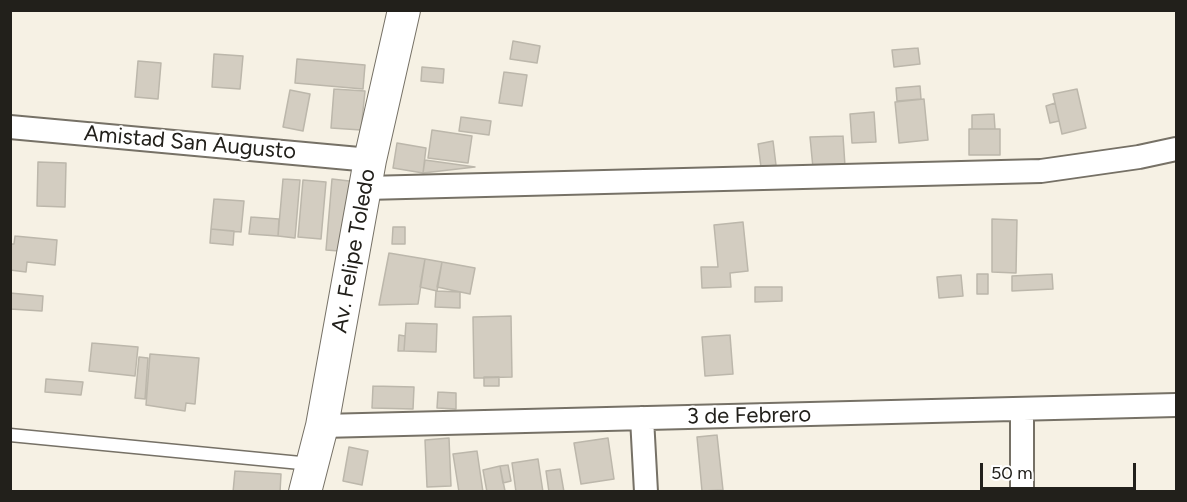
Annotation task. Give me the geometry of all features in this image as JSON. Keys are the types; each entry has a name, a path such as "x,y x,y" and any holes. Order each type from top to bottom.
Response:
{"main road":[{"name":"Av. Felipe Toledo","path":"308,478 322,426 368,174 404,10"}],"street":[{"name":"Amistad San Augusto","path":"10,127 368,174 1041,171 1139,157 1176,148"},
{"name":"3 de Febrero","path":"322,426 1176,405"},
{"path":"1022,409 1022,492"},
{"path":"642,418 646,492"}],"lane":[{"path":"10,435 308,478"}],"building":[{"path":"513,41 540,46 537,63 510,59"},
{"path":"918,48 920,64 894,67 892,50"},
{"path":"214,54 243,56 240,89 212,87"},
{"path":"297,59 365,65 363,89 295,83"},
{"path":"138,61 161,63 158,99 135,97"},
{"path":"422,67 444,69 443,83 421,81"},
{"path":"504,72 527,75 522,106 499,103"},
{"path":"920,86 921,99 897,101 896,88"},
{"path":"334,89 365,91 361,130 331,128"},
{"path":"1077,89 1086,128 1062,134 1053,94"},
{"path":"290,90 310,94 303,131 283,127"},
{"path":"924,99 928,140 899,143 895,102"},
{"path":"1055,103 1059,121 1050,123 1046,106"},
{"path":"874,112 876,142 852,143 850,114"},
{"path":"994,114 995,129 972,129 972,115"},
{"path":"461,117 491,121 489,135 459,131"},
{"path":"969,129 1000,129 1000,155 969,155"},
{"path":"432,130 472,136 468,163 428,158"},
{"path":"843,136 845,166 813,168 810,137"},
{"path":"773,141 776,165 761,167 758,144"},
{"path":"397,143 426,148 423,173 393,168"},
{"path":"425,160 475,167 423,173"},
{"path":"38,162 66,163 65,207 37,206"},
{"path":"283,179 300,180 295,238 278,236"},
{"path":"332,179 358,182 352,252 326,250"},
{"path":"303,180 326,182 321,239 298,237"},
{"path":"214,199 244,201 241,232 211,229"},
{"path":"251,217 279,219 278,236 249,234"},
{"path":"992,219 1017,220 1016,273 992,272"},
{"path":"743,222 748,271 730,273 731,287 702,288 701,267 718,267 714,225"},
{"path":"393,227 405,227 405,244 392,244"},
{"path":"211,229 234,231 233,245 210,243"},
{"path":"15,236 57,240 55,265 27,262 26,272 10,270 10,244 14,244"},
{"path":"389,253 425,259 418,304 379,305"},
{"path":"425,259 442,262 437,291 420,287"},
{"path":"442,262 475,268 470,294 437,287"},
{"path":"977,274 988,274 988,294 977,294"},
{"path":"1052,274 1053,289 1012,291 1012,276"},
{"path":"961,275 963,296 939,298 937,277"},
{"path":"755,287 782,287 782,301 755,302"},
{"path":"436,291 460,292 460,308 435,307"},
{"path":"10,293 43,296 42,311 10,309"},
{"path":"511,316 512,377 474,378 473,317"},
{"path":"406,323 437,324 436,352 404,351"},
{"path":"399,335 405,336 404,351 398,351"},
{"path":"730,335 733,374 705,376 702,337"},
{"path":"92,343 138,347 135,376 89,371"},
{"path":"150,354 199,358 195,404 186,403 185,411 146,405"},
{"path":"139,357 148,358 145,399 135,398"},
{"path":"484,377 499,377 499,386 484,386"},
{"path":"46,379 83,382 81,395 45,392"},
{"path":"373,386 414,387 413,409 372,408"},
{"path":"438,392 456,393 456,409 437,408"},
{"path":"717,435 723,490 702,491 697,437"},
{"path":"449,438 451,486 427,487 425,440"},
{"path":"608,438 614,479 581,484 574,443"},
{"path":"349,447 368,451 362,485 343,481"},
{"path":"477,451 483,492 459,492 453,454"},
{"path":"538,459 543,492 516,492 512,463"},
{"path":"508,465 511,481 503,483 500,466"},
{"path":"500,466 505,491 487,492 483,470"},
{"path":"560,469 564,492 549,492 546,471"},
{"path":"235,471 281,474 280,492 233,492"}]}
